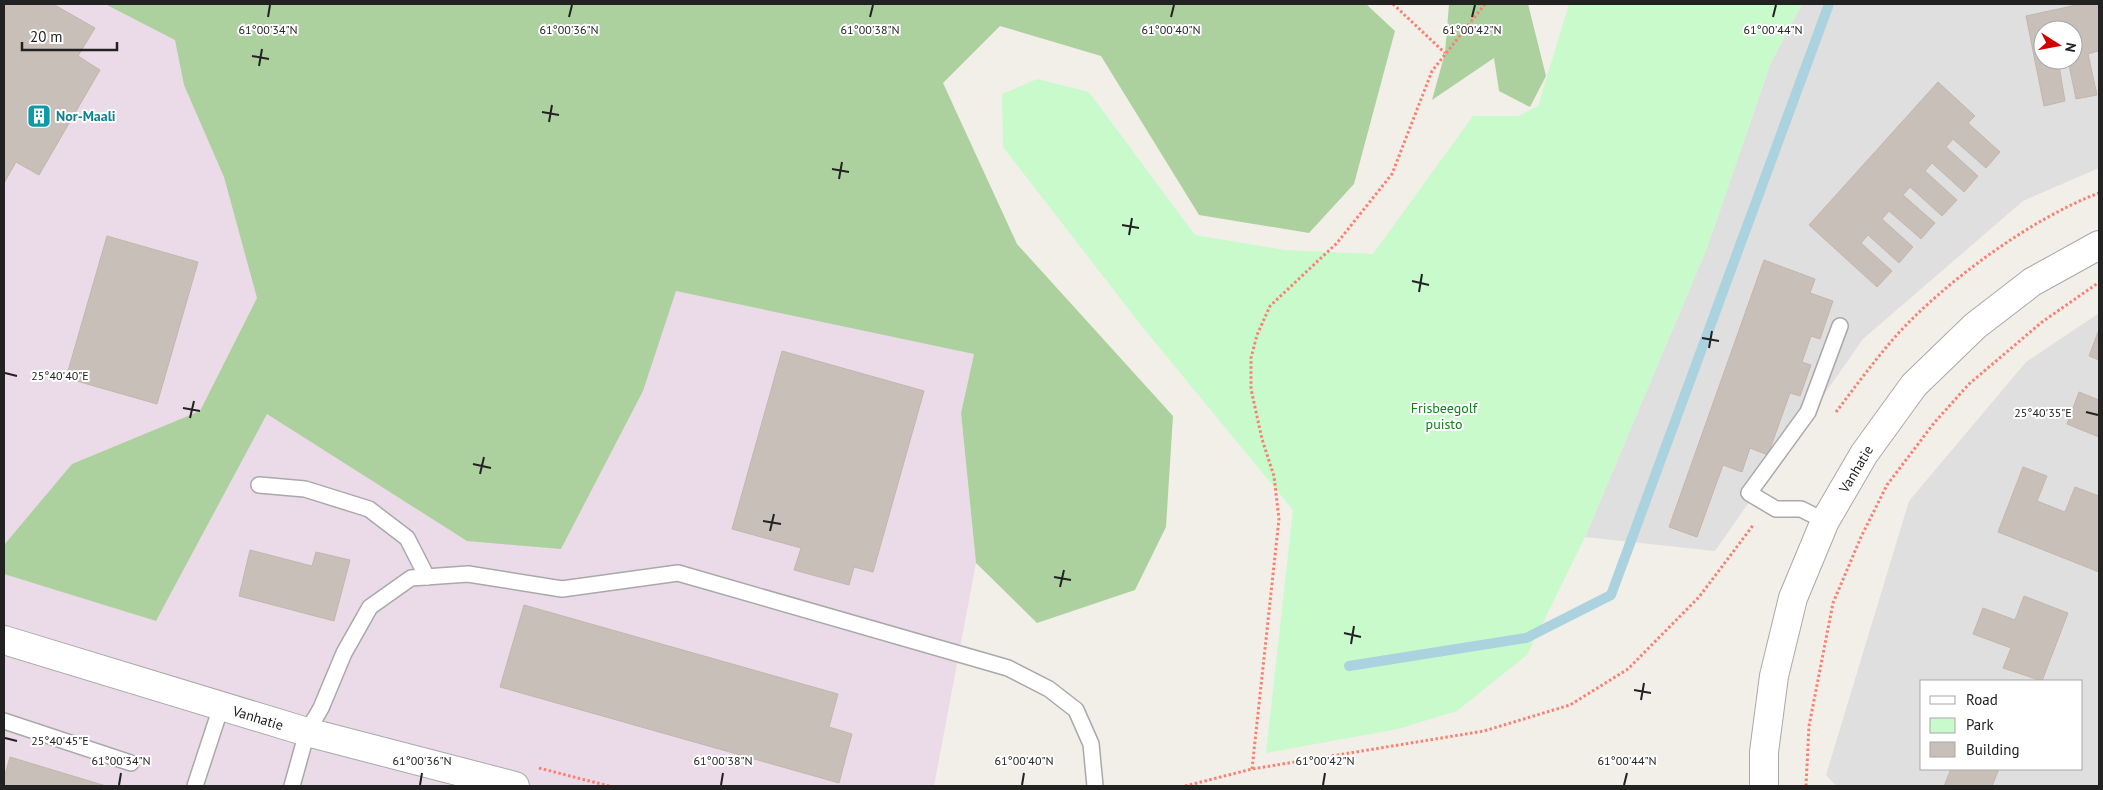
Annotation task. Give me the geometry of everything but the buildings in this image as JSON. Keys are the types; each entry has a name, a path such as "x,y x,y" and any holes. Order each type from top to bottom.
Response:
{"street":[{"name":"Vanhatie","path":"1764,786 1764,752 1776,668 1792,598 1826,521 1864,454 1914,385 1975,326 2025,288 2099,245"},
{"name":"Vanhatie","path":"4,640 307,732 516,786"}],"lane":[{"path":"1826,521 1801,509 1776,509 1749,493 1808,412 1840,326"},
{"path":"259,485 305,489 369,509 407,538 427,577"},
{"path":"292,786 307,732 321,708 344,653 370,607 411,578 468,574 562,589 678,573 1008,668 1049,689 1076,710 1091,744 1095,786"},
{"path":"195,786 221,707"},
{"path":"4,721 131,763"}],"path":[{"path":"1393,4 1445,53"},
{"path":"1252,769 1279,519 1274,476 1262,439 1251,389 1251,358 1257,335 1270,306 1337,243 1392,174 1432,71 1485,4"},
{"path":"1806,786 1809,726 1833,603 1862,536 1887,485 1934,423 1969,384 2042,322 2099,282"},
{"path":"1185,786 1252,769 1484,731 1570,705 1628,669 1699,597 1740,544"}],"shaded area":[{"path":"4,4 247,4 974,354 961,413 976,563 934,786 4,786"},
{"path":"1802,4 2099,4 2099,168 2023,201 1863,339 1715,551 1585,537 1707,248 1771,62"},
{"path":"2099,313 2099,786 1836,786 1826,775 1909,501 2026,362"}],"green space":[{"path":"105,4 1366,4 1395,31 1354,184 1309,233 1199,215 1101,56 1000,26 943,83 1017,244 1173,416 1166,527 1135,590 1037,623 976,563 961,413 974,354 676,291 643,391 561,549 467,541 267,414 156,621 4,574 4,545 72,464 200,411 257,298 224,177 184,85 175,40"},
{"path":"1449,4 1528,4 1546,76 1530,107 1499,91 1494,58 1432,100 1445,53"},
{"name":"Frisbeegolf puisto","path":"1569,4 1802,4 1771,62 1707,248 1585,537 1527,655 1457,711 1398,729 1266,753 1293,510 1144,329 1003,147 1002,94 1037,79 1089,92 1195,235 1285,250 1373,254 1473,116 1518,116 1538,106"}],"waterway":[{"path":"1349,666 1526,638 1611,595 1829,4"}],"place":[{"name":"Nor-Maali","path":"39,116"}]}
